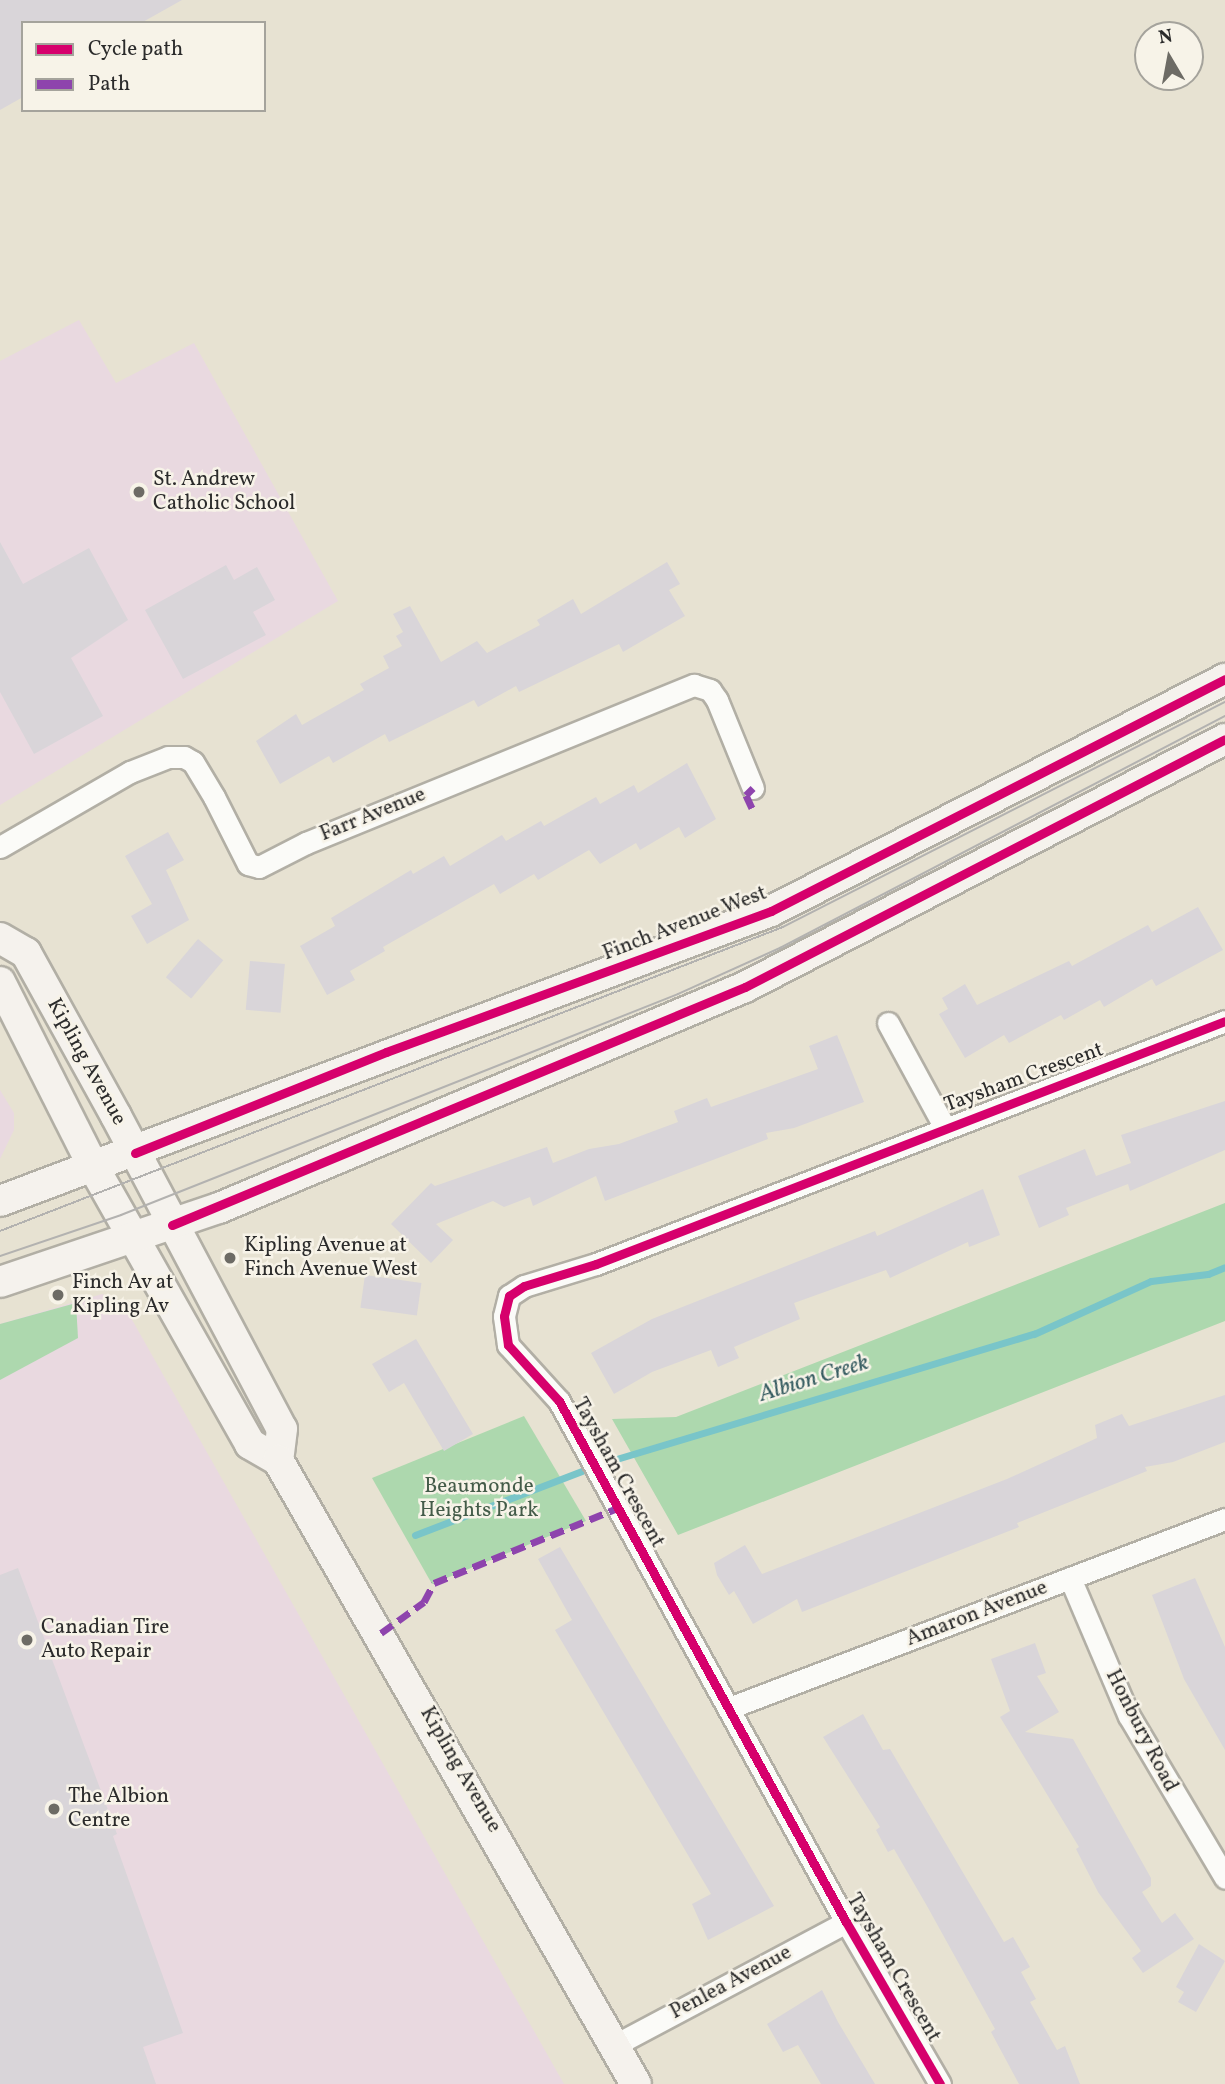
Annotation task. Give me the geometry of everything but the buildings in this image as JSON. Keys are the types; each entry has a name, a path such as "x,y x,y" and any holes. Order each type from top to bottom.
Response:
{"main road":[{"name":"Finch Avenue West","path":"0,1201 135,1153 386,1052 771,911 1225,679"},
{"path":"0,1282 172,1225 745,987 1225,739"},
{"name":"Kipling Avenue","path":"0,938 26,953 282,1429 278,1460"},
{"name":"Kipling Avenue","path":"0,982 93,1168 250,1444 278,1460 636,2084"}],"street":[{"name":"Farr Avenue","path":"0,847 130,772 168,757 184,757 193,762 214,797 248,864 259,867 306,843 694,685 710,690 717,700 754,788"},
{"name":"Taysham Crescent","path":"940,2084 846,1922 559,1401 508,1345 504,1316 509,1296 524,1286 596,1264 944,1126 1225,1021"},
{"path":"888,1023 944,1126"},
{"name":"Amaron Avenue","path":"729,1708 1225,1519"},
{"name":"Honbury Road","path":"1070,1578 1129,1716 1225,1878"},
{"name":"Penlea Avenue","path":"615,2045 846,1922"}],"shaded area":[{"name":"St. Andrew Catholic School","path":"79,320 116,383 194,343 338,601 0,805 0,361"},
{"path":"0,1090 14,1113 14,1130 0,1159"},
{"path":"102,1294 122,1302 564,2084 0,2084 0,1324"}],"green space":[{"path":"1225,1203 1225,1321 678,1535 612,1419 676,1417"},
{"path":"76,1303 78,1338 0,1380 0,1324"},
{"name":"Beaumonde Heights Park","path":"524,1416 586,1521 432,1584 372,1478"}],"waterway":[{"name":"Albion Creek","path":"415,1535 603,1463 1034,1334 1151,1281 1208,1274 1225,1267"}],"tram line":[{"path":"0,1231 783,927 1225,702"},
{"path":"0,1256 121,1215 678,994 780,948 1225,716"}],"marked path":[{"path":"752,808 746,795 753,788"},
{"path":"381,1633 424,1602 434,1583 618,1508"}],"cycle path":[{"path":"135,1153 386,1052 771,911 1225,679"},
{"path":"172,1225 745,987 1225,739"},
{"path":"940,2084 846,1922 559,1401 508,1345 504,1316 509,1296 524,1286 596,1264 1225,1021"}],"place":[{"name":"St. Andrew Catholic School","path":"139,492"},
{"name":"Kipling Avenue at Finch Avenue West","path":"230,1258"},
{"name":"Finch Av at Kipling Av","path":"58,1295"},
{"name":"Canadian Tire Auto Repair","path":"27,1640"},
{"name":"The Albion Centre","path":"54,1809"}]}
